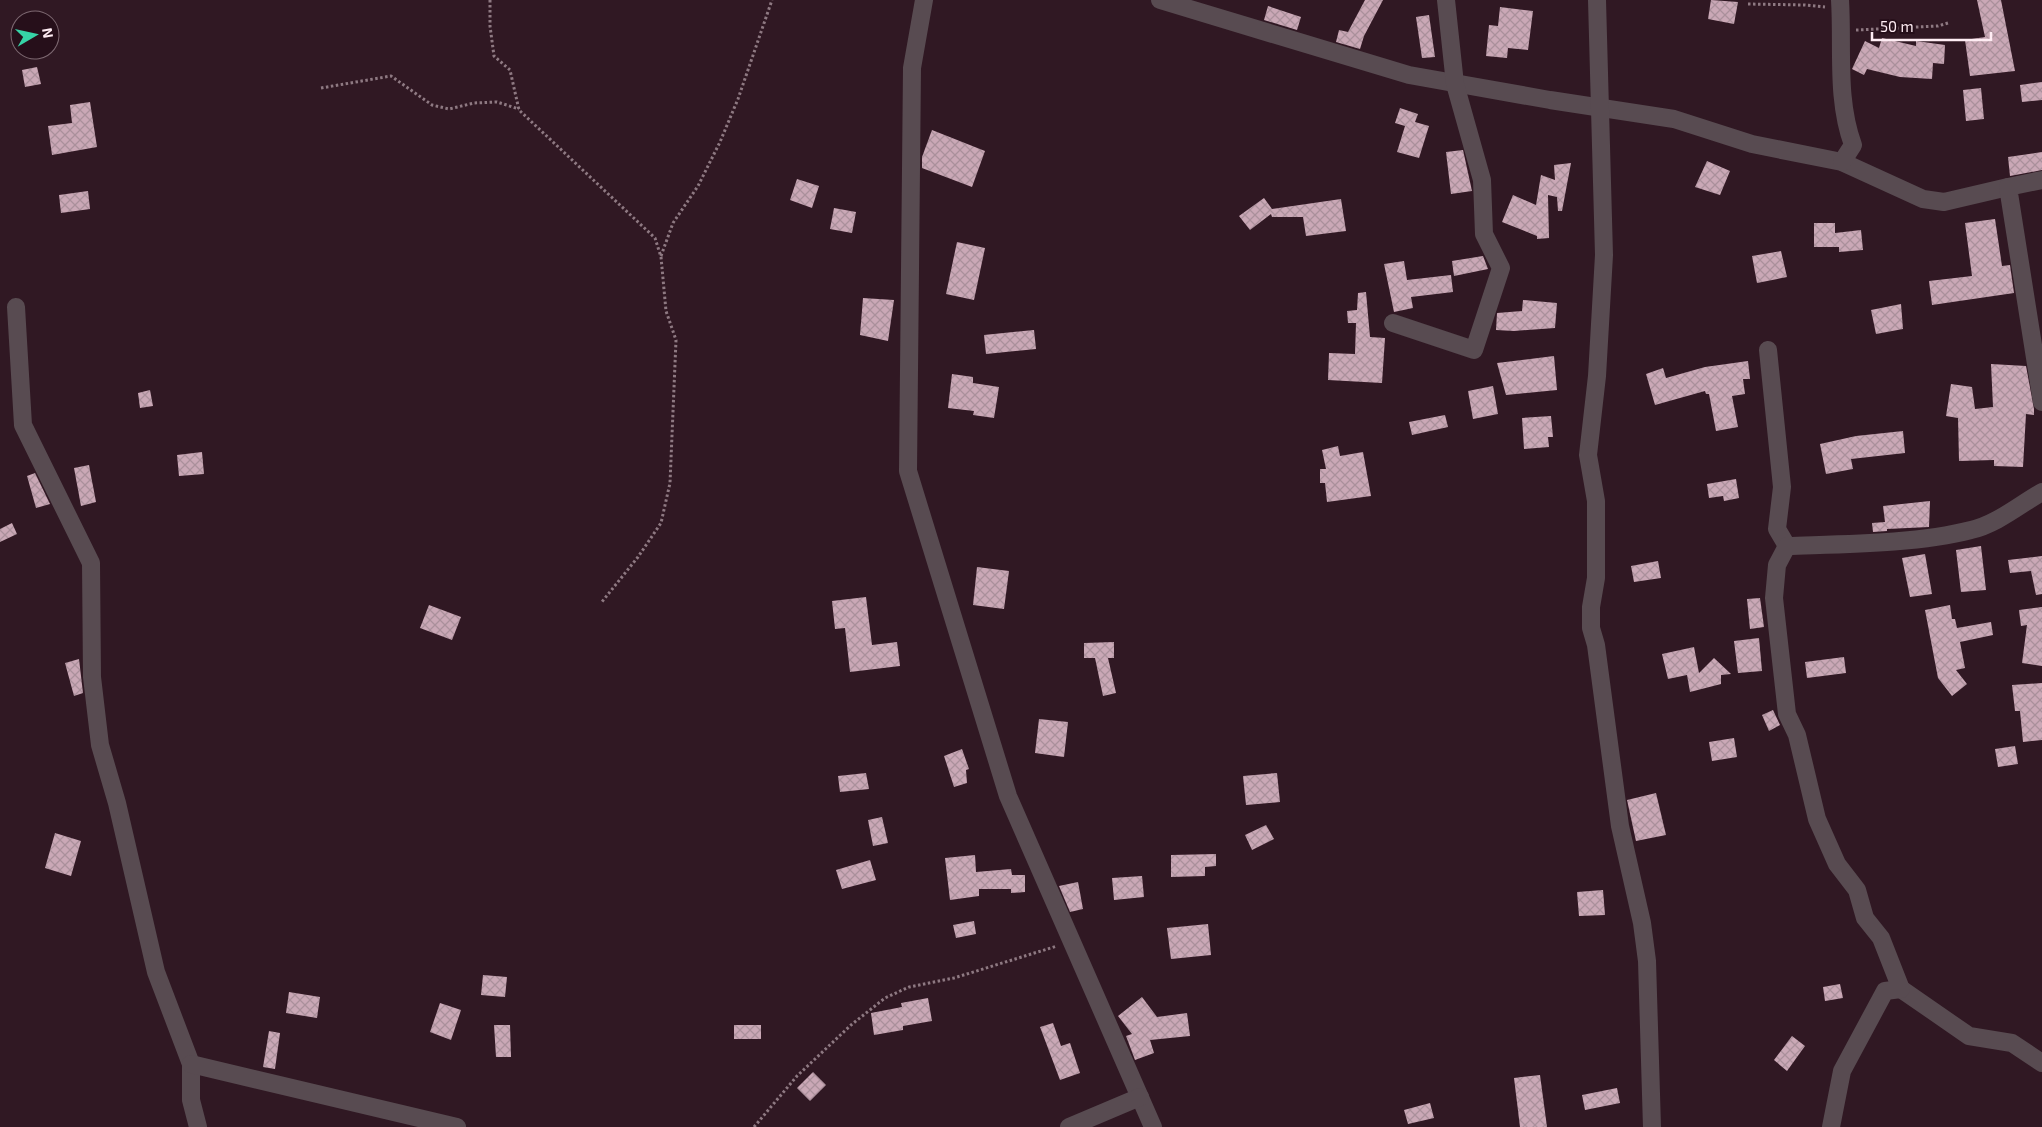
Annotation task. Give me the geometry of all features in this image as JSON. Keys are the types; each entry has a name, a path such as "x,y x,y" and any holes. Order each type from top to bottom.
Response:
{"street":[{"path":"924,0 912,68 908,471 1008,796 1154,1127"},
{"path":"1160,0 1409,75 1674,119 1752,144 1842,162 1923,199 1944,202 2042,180"},
{"path":"1393,323 1474,350 1501,268 1484,234 1482,180 1456,84 1446,0"},
{"path":"1597,0 1604,255 1598,376 1588,455 1596,501 1596,578 1590,607 1591,628 1596,645 1620,826 1642,923 1647,961 1652,1127"},
{"path":"1840,5 1840,55 1847,129 1853,145 1842,162"},
{"path":"2008,187 2036,332 2042,402"},
{"path":"16,307 23,425 91,563 92,678 100,745 117,803 156,972 191,1064 192,1100 198,1127"},
{"path":"1768,350 1782,487 1777,529 1787,546"},
{"path":"1787,546 1919,538 1971,530 1995,522 2042,492"},
{"path":"1787,546 1777,565 1774,598 1788,714 1797,736 1817,819 1837,864 1857,890 1865,918 1881,938 1901,989 1969,1036 2012,1043 2042,1063"},
{"path":"1831,1127 1842,1071 1861,1032 1885,991 1901,989"},
{"path":"191,1064 457,1127"},
{"path":"1069,1127 1140,1097"}],"path":[{"path":"490,0 490,26 494,56 510,70 519,110"},
{"path":"661,257 673,223 698,186 720,142 738,99 772,0"},
{"path":"1748,4 1840,5"},
{"path":"1840,31 1938,26 1948,22"},
{"path":"321,88 391,76 432,105 449,109 474,103 497,102 519,110 655,238 661,257 666,311 676,340 670,483 661,523 638,557 600,603"},
{"path":"754,1127 798,1076 851,1025 885,998 909,988 954,978 1072,941"}],"building":[{"path":"1365,0 1383,0 1364,36 1360,49 1336,42 1339,30 1348,32"},
{"path":"1711,0 1738,2 1734,24 1708,19"},
{"path":"1977,0 2001,0 2015,71 1970,76 1965,40 1985,37"},
{"path":"1268,6 1301,17 1297,30 1264,20"},
{"path":"1500,7 1533,11 1528,50 1508,48 1507,58 1486,56 1489,25 1498,26"},
{"path":"1429,15 1435,57 1422,58 1416,17"},
{"path":"1882,38 1916,46 1916,41 1945,45 1944,64 1933,63 1932,79 1900,77 1867,69 1864,75 1852,69 1865,41 1879,48"},
{"path":"37,67 41,84 25,87 22,70"},
{"path":"2042,82 2042,100 2022,102 2020,85"},
{"path":"1981,88 1984,119 1966,121 1963,90"},
{"path":"90,102 97,147 52,155 48,126 72,123 70,105"},
{"path":"1400,108 1418,114 1415,122 1429,126 1419,158 1397,152 1405,126 1395,123"},
{"path":"932,130 985,151 972,187 922,168 922,157"},
{"path":"1463,150 1472,191 1451,194 1446,152"},
{"path":"2042,152 2042,170 2010,176 2008,157"},
{"path":"1707,161 1730,171 1720,195 1695,187"},
{"path":"1571,163 1562,211 1558,211 1557,197 1548,195 1549,238 1537,239 1537,236 1502,222 1513,195 1536,205 1541,175 1555,180 1554,165"},
{"path":"797,179 819,186 812,208 790,200"},
{"path":"88,191 90,209 61,213 59,195"},
{"path":"1264,198 1272,209 1341,199 1346,231 1306,236 1303,217 1272,217 1271,214 1250,230 1239,216"},
{"path":"834,208 856,212 852,233 830,229"},
{"path":"1995,219 2002,266 2010,265 2014,293 1932,305 1929,281 1972,276 1965,223"},
{"path":"1814,223 1835,223 1835,233 1861,230 1863,250 1839,252 1839,247 1814,247"},
{"path":"957,242 985,248 974,300 946,294"},
{"path":"1781,251 1787,277 1757,283 1752,256"},
{"path":"1483,256 1488,269 1454,276 1452,261"},
{"path":"1404,261 1407,280 1451,275 1453,292 1411,297 1413,308 1394,312 1384,264"},
{"path":"1366,292 1370,337 1385,338 1382,383 1328,380 1329,353 1355,354 1356,323 1348,323 1347,311 1357,310 1358,293"},
{"path":"863,298 894,300 888,341 860,335"},
{"path":"1523,300 1557,303 1555,328 1514,331 1496,330 1497,313 1522,311"},
{"path":"1901,304 1903,329 1876,334 1871,310"},
{"path":"1034,330 1036,349 986,354 984,335"},
{"path":"1554,356 1557,390 1506,395 1497,363"},
{"path":"1748,361 1750,379 1743,379 1745,394 1732,396 1738,427 1716,431 1709,394 1706,394 1705,391 1655,405 1646,374 1663,368 1666,378 1705,367"},
{"path":"1991,364 2026,366 2034,415 2026,414 2023,467 1994,466 1994,460 1959,461 1958,418 1946,416 1951,384 1972,387 1975,409 1993,407"},
{"path":"952,374 973,377 973,383 999,387 994,418 973,415 974,411 948,408"},
{"path":"1493,386 1498,414 1473,419 1468,391"},
{"path":"150,390 153,406 140,408 138,393"},
{"path":"1445,415 1448,427 1412,435 1409,422"},
{"path":"1551,416 1553,437 1548,437 1549,447 1524,449 1522,418"},
{"path":"1903,431 1905,453 1851,459 1853,469 1826,474 1820,444 1856,436"},
{"path":"1338,446 1340,456 1363,452 1371,496 1327,502 1325,483 1320,483 1320,469 1326,469 1322,450"},
{"path":"202,452 204,474 179,476 177,455"},
{"path":"89,465 96,502 81,506 74,468"},
{"path":"35,473 50,504 36,508 27,476"},
{"path":"1736,479 1739,498 1724,501 1723,496 1709,498 1707,484"},
{"path":"1930,501 1929,527 1887,529 1887,531 1873,532 1872,523 1885,522 1883,506"},
{"path":"12,523 17,534 0,542 0,529"},
{"path":"1981,546 1986,590 1961,592 1956,550"},
{"path":"1925,554 1932,594 1910,597 1902,558"},
{"path":"2042,556 2042,594 2036,595 2031,571 2010,573 2008,560"},
{"path":"1658,561 1661,578 1634,582 1631,566"},
{"path":"977,567 1009,571 1004,609 973,605"},
{"path":"866,597 872,645 897,642 900,666 850,672 845,628 835,629 832,601"},
{"path":"1760,598 1764,627 1750,629 1747,599"},
{"path":"429,605 461,617 452,640 420,628"},
{"path":"1950,605 1952,619 1955,619 1957,628 1991,622 1993,635 1960,642 1965,668 1956,670 1967,684 1952,696 1938,678 1925,610"},
{"path":"2042,607 2042,666 2022,663 2027,625 2021,626 2019,610"},
{"path":"1759,638 1762,671 1738,673 1734,641"},
{"path":"1114,642 1114,658 1108,658 1116,693 1103,696 1095,658 1084,658 1084,643"},
{"path":"1694,647 1699,673 1714,658 1731,674 1721,675 1721,684 1690,692 1687,675 1668,679 1662,654"},
{"path":"1844,657 1846,673 1807,678 1805,662"},
{"path":"79,659 83,693 74,696 65,663"},
{"path":"2042,683 2042,740 2023,742 2020,711 2015,711 2012,685"},
{"path":"1773,710 1780,725 1769,731 1762,715"},
{"path":"1039,719 1068,722 1064,757 1035,753"},
{"path":"1734,738 1737,757 1712,761 1709,742"},
{"path":"2015,746 2018,764 1998,767 1995,749"},
{"path":"962,749 969,769 966,770 967,783 954,787 944,756"},
{"path":"866,773 869,789 840,792 838,776"},
{"path":"1277,773 1280,802 1246,805 1243,776"},
{"path":"1656,793 1666,835 1636,841 1627,800"},
{"path":"882,817 888,843 873,846 868,820"},
{"path":"1266,825 1274,839 1252,850 1245,835"},
{"path":"55,833 81,841 71,876 45,868"},
{"path":"1216,854 1216,866 1205,867 1205,876 1171,877 1171,855"},
{"path":"975,855 976,872 1011,869 1012,875 1025,875 1025,892 1011,893 1011,889 979,889 979,896 950,900 945,858"},
{"path":"870,860 876,880 842,889 836,870"},
{"path":"1142,876 1144,897 1114,900 1112,878"},
{"path":"1078,882 1083,909 1070,912 1059,886"},
{"path":"1603,890 1605,915 1579,916 1577,892"},
{"path":"974,921 976,934 956,938 953,925"},
{"path":"1208,924 1211,955 1171,959 1167,928"},
{"path":"483,975 507,977 505,997 481,995"},
{"path":"1840,984 1843,998 1825,1001 1823,987"},
{"path":"289,992 320,997 317,1018 286,1013"},
{"path":"1142,997 1157,1017 1187,1013 1190,1036 1150,1040 1154,1053 1135,1060 1126,1036 1132,1034 1118,1016"},
{"path":"928,998 932,1021 903,1026 903,1030 874,1035 871,1013 902,1007 901,1003"},
{"path":"440,1003 461,1010 451,1040 430,1032"},
{"path":"1053,1023 1061,1046 1070,1043 1080,1073 1060,1080 1040,1027"},
{"path":"494,1025 510,1025 511,1057 496,1057"},
{"path":"734,1025 761,1025 761,1039 734,1039"},
{"path":"269,1031 280,1033 275,1069 263,1067"},
{"path":"1792,1036 1805,1046 1787,1071 1774,1060"},
{"path":"813,1072 826,1085 810,1101 797,1088"},
{"path":"1540,1075 1547,1127 1520,1127 1514,1078"},
{"path":"1617,1088 1620,1103 1585,1110 1582,1095"},
{"path":"1430,1103 1434,1118 1408,1124 1404,1110"}]}
